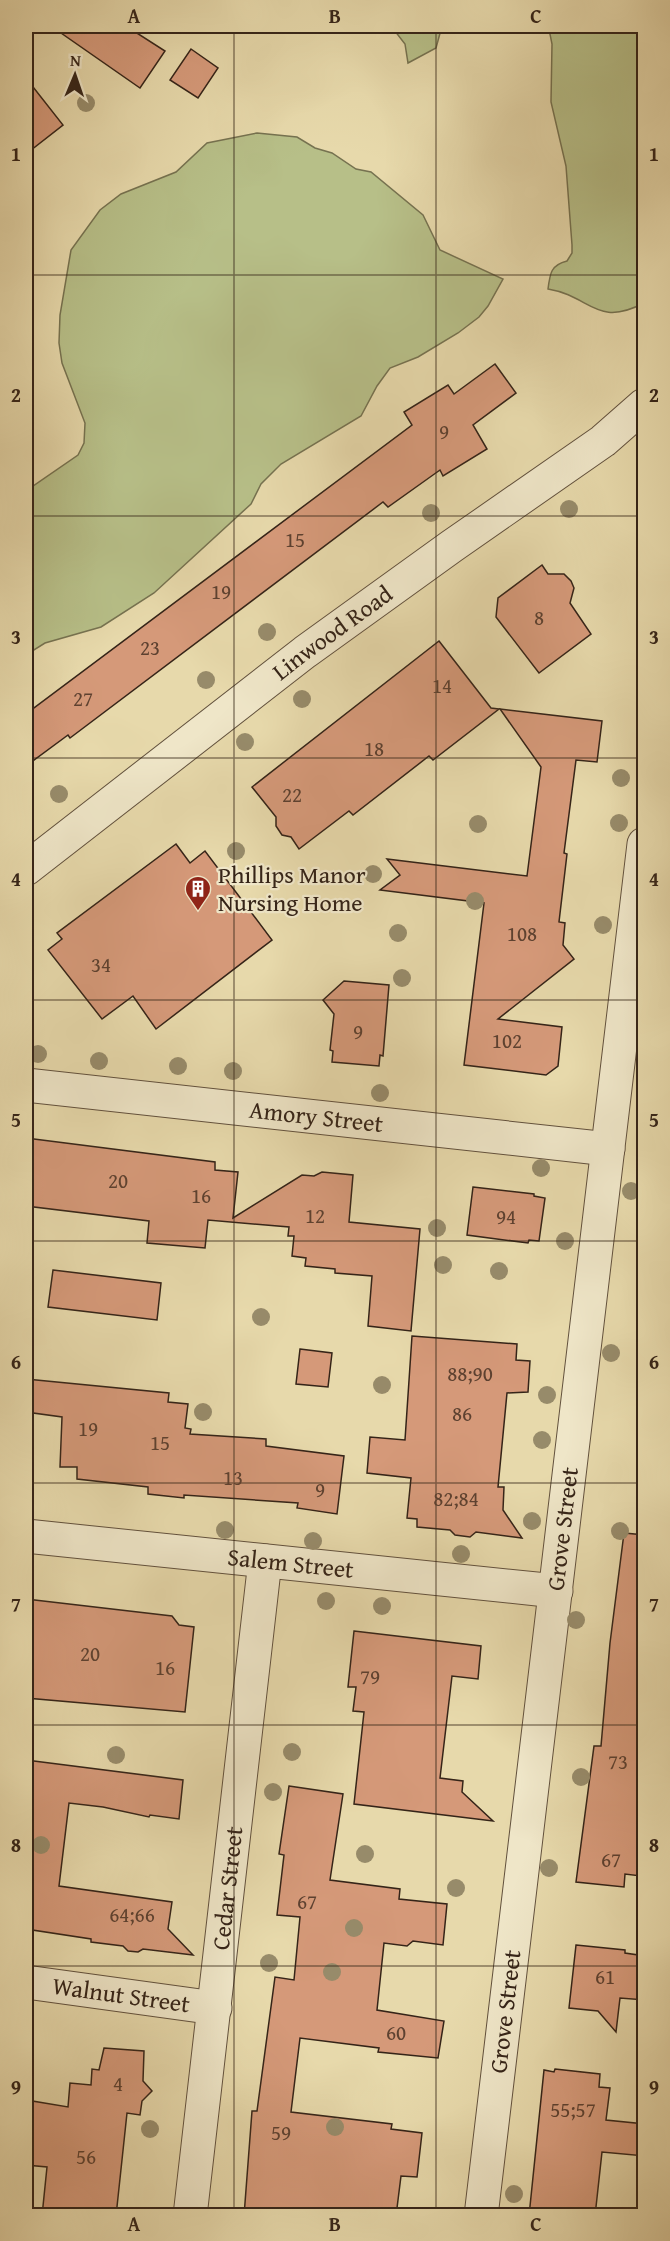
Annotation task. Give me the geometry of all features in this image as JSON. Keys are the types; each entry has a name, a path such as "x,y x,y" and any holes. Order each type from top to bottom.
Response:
{"street":[{"name":"Linwood Road","path":"26,869 305,652 615,433 645,405"},
{"name":"Grove Street","path":"481,2216 645,844"},
{"name":"Amory Street","path":"26,1085 608,1149"},
{"name":"Salem Street","path":"26,1536 556,1591"},
{"name":"Cedar Street","path":"190,2216 265,1561"},
{"name":"Walnut Street","path":"26,1982 215,2008"}],"green space":[{"path":"391,26 442,26 436,48 408,63 405,44"},
{"path":"542,26 644,26 644,303 628,310 604,311 548,289 552,270 567,261 572,253 572,245 566,166 551,102 552,44 550,34"},
{"path":"257,133 297,137 315,148 332,153 356,169 371,172 423,215 440,250 503,279 479,317 458,333 418,357 390,368 377,386 361,416 281,464 261,484 251,504 154,593 101,627 45,643 26,655 26,491 78,455 84,443 85,423 62,363 59,343 60,315 71,250 100,210 121,194 176,172 207,143"}],"building":[{"path":"51,26 126,26 165,51 140,88"},
{"path":"191,49 218,68 198,98 170,80"},
{"path":"26,78 63,125 26,154"},
{"path":"495,364 516,393 473,425 487,449 443,476 440,470 388,507 383,502 70,738 68,735 26,766 26,714 412,425 404,412 448,385 454,394"},
{"path":"542,565 548,574 564,574 571,581 574,588 570,603 591,634 539,673 496,617 498,598"},
{"path":"439,641 491,708 499,709 433,760 429,756 353,815 349,811 299,849 291,837 282,835 276,826 276,817 252,787"},
{"path":"500,709 602,721 597,762 576,760 564,853 567,854 559,922 565,923 563,945 574,959 498,1019 562,1027 558,1066 546,1075 464,1065 484,903 380,890 400,875 387,859 527,876 541,767"},
{"path":"176,844 190,863 205,851 272,940 156,1029 133,996 102,1019 48,950 62,939 57,933"},
{"path":"344,981 389,985 383,1056 380,1055 379,1066 332,1062 333,1051 330,1050 334,1014 323,1000"},
{"path":"26,1138 215,1162 215,1170 238,1172 233,1218 302,1175 314,1176 322,1172 353,1175 349,1222 420,1229 411,1331 368,1326 372,1276 335,1273 335,1269 305,1266 306,1258 292,1256 294,1236 288,1236 289,1227 208,1220 205,1248 147,1243 149,1221 26,1206"},
{"path":"473,1187 534,1194 534,1196 545,1198 539,1241 529,1240 528,1243 467,1235"},
{"path":"53,1270 161,1283 157,1320 48,1307"},
{"path":"412,1336 517,1344 516,1360 530,1361 528,1392 507,1393 498,1487 504,1487 503,1510 522,1538 476,1532 470,1537 455,1535 450,1530 417,1527 417,1519 407,1518 411,1478 367,1473 370,1437 405,1440"},
{"path":"300,1349 332,1353 328,1387 296,1384"},
{"path":"26,1379 169,1393 168,1402 188,1404 185,1428 191,1429 190,1434 266,1439 266,1446 344,1456 337,1514 297,1508 298,1503 184,1495 184,1498 148,1494 148,1487 77,1479 77,1467 60,1467 62,1417 26,1412"},
{"path":"624,1533 645,1535 645,1846 641,1876 625,1874 624,1887 576,1882 594,1746 601,1746 610,1643"},
{"path":"26,1599 172,1616 179,1625 194,1627 185,1712 26,1698"},
{"path":"354,1631 481,1646 478,1679 452,1676 440,1778 463,1781 462,1792 493,1821 354,1804 364,1712 353,1711 356,1687 348,1687"},
{"path":"26,1760 183,1780 179,1819 150,1815 149,1817 103,1807 69,1803 59,1886 172,1902 168,1929 193,1955 143,1949 138,1952 128,1951 123,1946 91,1942 91,1939 26,1929"},
{"path":"289,1786 343,1794 330,1880 400,1889 399,1899 447,1904 443,1945 413,1941 407,1946 384,1943 377,2010 444,2021 438,2058 378,2052 379,2048 300,2038 291,2112 392,2124 391,2129 422,2133 417,2177 401,2176 396,2216 244,2216 252,2111 257,2111 275,1977 294,1980 300,1917 277,1915 284,1855 279,1854"},
{"path":"576,1945 625,1950 625,1953 645,1956 645,2000 620,1998 616,2032 598,2011 569,2008"},
{"path":"104,2048 144,2051 143,2081 152,2091 142,2101 140,2115 127,2113 116,2216 42,2216 47,2167 26,2165 26,2100 68,2107 70,2083 91,2085 92,2069 99,2070"},
{"path":"555,2069 600,2074 599,2087 610,2088 606,2120 645,2124 645,2156 602,2152 595,2216 529,2216 544,2070 554,2072"}],"place":[{"name":"Phillips Manor Nursing Home","path":"198,912"}]}
